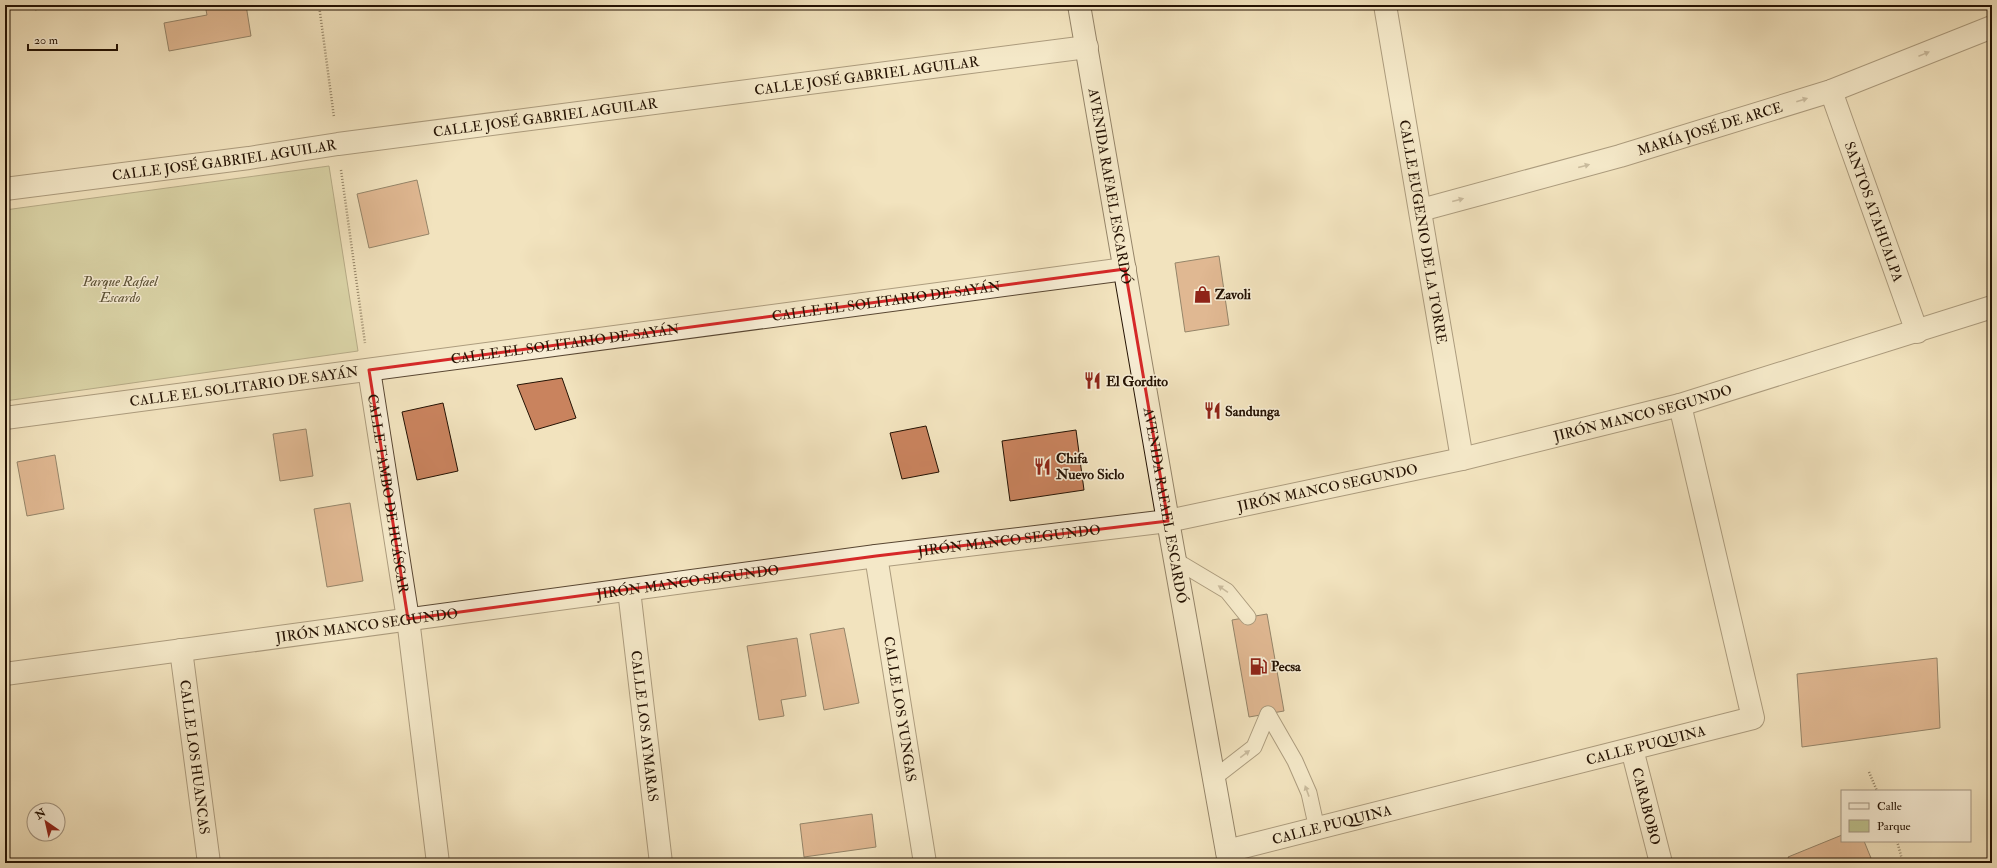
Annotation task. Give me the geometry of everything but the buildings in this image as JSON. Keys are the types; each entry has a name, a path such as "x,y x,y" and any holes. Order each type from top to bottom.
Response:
{"street":[{"name":"AVENIDA RAFAEL ESCARDÓ","path":"1079,5 1168,521 1228,857"},
{"name":"CALLE EUGENIO DE LA TORRE","path":"1385,5 1421,210 1462,459"},
{"name":"MARÍA JOSÉ DE ARCE","path":"1421,210 1620,156 1831,91 1992,27"},
{"name":"CALLE JOSÉ GABRIEL AGUILAR","path":"5,189 249,158 338,144 1086,47"},
{"name":"SANTOS ATAHUALPA","path":"1831,91 1917,332"},
{"name":"CALLE EL SOLITARIO DE SAYÁN","path":"5,418 1125,269"},
{"name":"JIRÓN MANCO SEGUNDO","path":"5,674 876,556 1168,521 1462,459 1680,405 1992,308"},
{"name":"CALLE TAMBO DE HUÁSCAR","path":"369,370 408,619 438,863"},
{"name":"CALLE PUQUINA","path":"1228,857 1317,829 1753,718 1680,405"},
{"name":"CALLE LOS YUNGAS","path":"876,556 925,863"},
{"name":"CALLE LOS AYMARAS","path":"628,590 661,863"},
{"name":"CALLE LOS HUANCAS","path":"180,650 209,863"},
{"name":"CARABOBO","path":"1632,749 1661,863"}],"lane":[{"path":"1175,560 1227,591 1248,617"},
{"path":"1214,778 1254,747 1268,714 1295,761 1309,793 1317,829"}],"path":[{"path":"319,5 369,370"},
{"path":"1869,772 1877,790"},
{"path":"1896,842 1903,863"}],"highlighted area":[{"path":"1125,269 1168,521 876,556 408,619 369,370"}],"green space":[{"name":"Parque Rafael Escardo","path":"329,166 358,351 5,401 5,210"}],"place":[{"name":"Zavoli","path":"1202,294"},
{"name":"El Gordito","path":"1093,381"},
{"name":"Sandunga","path":"1212,411"},
{"name":"Chifa Nuevo Siclo","path":"1043,466"},
{"name":"Pecsa","path":"1258,666"}]}
